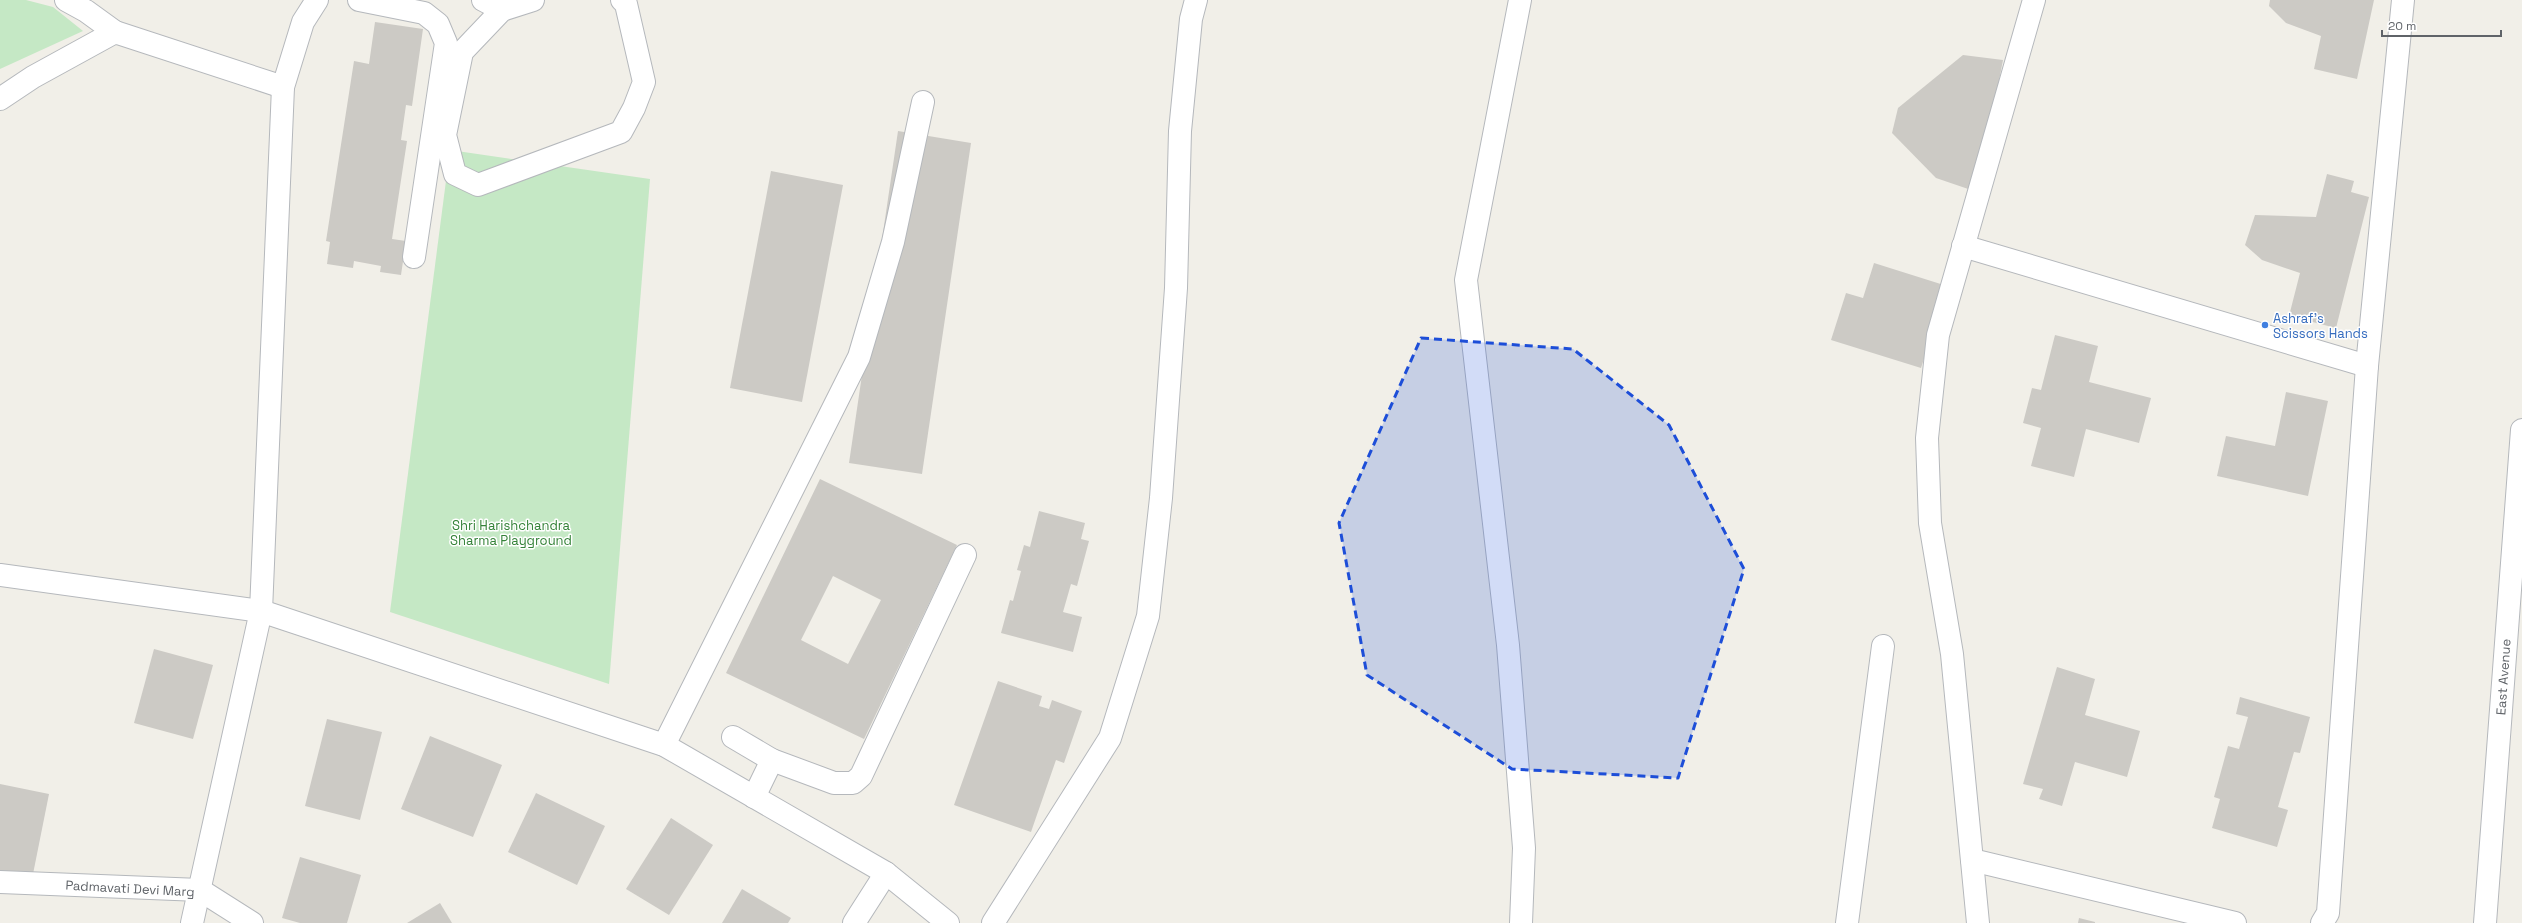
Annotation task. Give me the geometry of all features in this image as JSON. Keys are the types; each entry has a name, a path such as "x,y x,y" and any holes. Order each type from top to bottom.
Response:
{"street":[{"path":"66,0 86,11 115,32 282,87"},
{"path":"192,923 261,611 282,87 303,22 317,0"},
{"path":"358,0 424,13 438,24 446,43 414,257"},
{"path":"483,0 502,10"},
{"path":"533,0 502,10 462,52 445,135 455,174 478,185 621,132 634,108 644,82 626,4 622,0"},
{"path":"993,923 1110,738 1148,616 1161,498 1176,288 1180,131 1191,20 1196,0"},
{"path":"1520,0 1466,280 1508,645 1524,848 1521,923"},
{"path":"1978,923 1952,654 1930,523 1927,438 1938,335 2034,0"},
{"path":"2322,923 2328,913 2367,366 2403,0"},
{"path":"0,99 33,77 115,32"},
{"path":"664,745 859,356 894,242 923,102"},
{"path":"1963,246 2367,366"},
{"name":"East Avenue","path":"2485,923 2522,430"},
{"path":"733,737 772,760 834,783 853,783 861,776 965,555"},
{"path":"0,575 261,611 664,745 886,873 948,923"},
{"path":"1847,923 1883,646"},
{"path":"754,797 772,760"},
{"path":"1972,860 2235,923"},
{"path":"854,923 886,873"},
{"name":"Padmavati Devi Marg","path":"0,882 200,890 252,923"}],"highlighted area":[{"path":"1421,338 1573,349 1669,425 1744,569 1678,778 1512,769 1367,675 1339,523"}],"green space":[{"path":"0,0 26,0 53,7 83,31 0,69"},
{"name":"Shri Harishchandra Sharma Playground","path":"450,150 650,179 609,684 390,612"}],"building":[{"path":"2270,0 2374,0 2357,79 2314,69 2321,36 2286,23 2269,6"},
{"path":"375,22 423,29 412,106 406,105 401,140 407,141 392,239 406,241 401,275 380,272 381,266 354,261 353,268 327,264 330,242 326,241 354,61 369,64"},
{"path":"1963,55 2003,60 1977,192 1936,178 1892,133 1898,108"},
{"path":"898,131 971,143 922,474 849,463"},
{"path":"771,171 843,185 802,402 730,388"},
{"path":"2327,174 2354,181 2351,192 2369,197 2336,328 2289,316 2300,273 2262,260 2245,245 2255,215 2316,217"},
{"path":"1874,263 1947,286 1921,368 1831,340 1846,293 1863,298"},
{"path":"2055,335 2098,346 2089,382 2151,398 2139,443 2086,429 2074,477 2031,466 2041,428 2023,423 2032,388 2041,390"},
{"path":"2286,392 2328,401 2308,496 2217,476 2226,436 2275,446"},
{"path":"820,479 957,545 864,739 726,673","holes":["833,576 881,600 848,664 801,640"]},
{"path":"1039,511 1085,523 1081,539 1089,541 1077,586 1071,584 1063,612 1082,617 1073,652 1001,633 1010,600 1013,601 1021,571 1017,570 1024,545 1030,547"},
{"path":"154,649 213,665 193,739 134,723"},
{"path":"2057,667 2095,679 2085,715 2140,731 2127,777 2075,762 2062,806 2039,799 2043,789 2023,784"},
{"path":"998,681 1042,696 1039,706 1049,709 1052,700 1082,711 1064,763 1056,760 1031,832 954,805"},
{"path":"2240,697 2310,717 2300,753 2294,752 2278,807 2288,810 2277,847 2212,828 2220,799 2214,797 2228,746 2239,749 2248,717 2236,714"},
{"path":"327,719 382,732 360,820 305,806"},
{"path":"430,736 502,765 473,837 401,809"},
{"path":"0,784 49,794 32,879 0,872"},
{"path":"536,793 605,826 577,885 508,852"},
{"path":"671,818 713,845 669,915 626,889"},
{"path":"300,857 361,875 347,923 300,923 282,918"},
{"path":"742,889 791,918 788,923 722,923"},
{"path":"440,903 452,923 407,923"},
{"path":"2079,918 2095,922 2095,923 2078,923"}],"place":[{"name":"Ashraf's Scissors Hands","path":"2265,325"}]}
